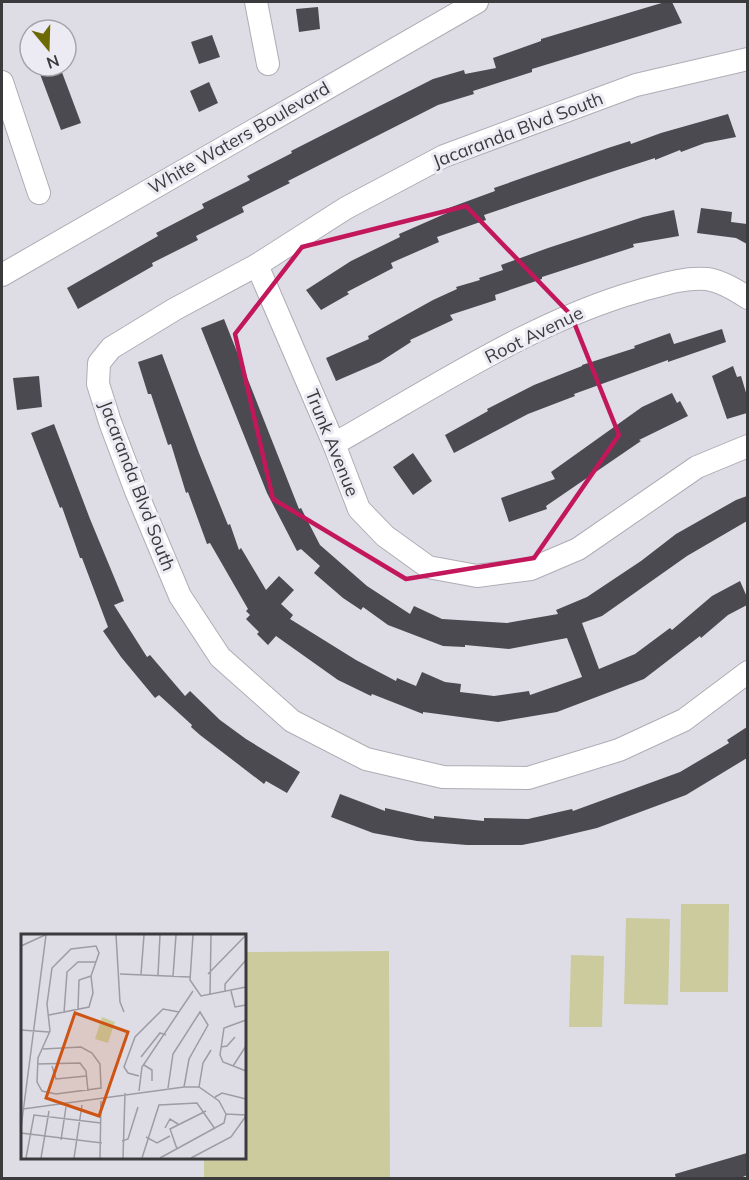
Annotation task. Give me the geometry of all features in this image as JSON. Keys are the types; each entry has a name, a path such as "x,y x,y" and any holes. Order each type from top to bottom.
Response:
{"street":[{"path":"256,2 267,64"},
{"name":"White Waters Boulevard","path":"2,275 477,2"},
{"name":"Jacaranda Blvd South","path":"747,59 636,85 444,156 346,208 257,264 175,309 111,348 99,363 98,384 136,491 180,596 220,657 292,721 366,759 443,777 528,777 619,750 684,720 747,672"},
{"path":"2,82 39,193"},
{"name":"Trunk Avenue","path":"257,264 334,444 359,509 385,536 428,567 477,576 531,569 578,549 697,466 747,446"},
{"name":"Root Avenue","path":"334,444 512,344 572,314 671,282 708,279 732,288 747,298"}],"highlighted area":[{"path":"466,206 571,315 619,435 534,558 406,579 273,499 235,334 302,247"}],"green space":[{"path":"681,904 729,904 728,992 680,992"},
{"path":"626,918 670,919 668,1005 624,1004"},
{"path":"389,951 390,1178 204,1178 204,1159 246,1159 246,952"},
{"path":"571,955 604,956 602,1027 569,1027"}],"building":[{"path":"665,2 672,2 682,23 532,69 532,72 438,105 288,181 290,183 242,207 244,212 196,236 198,240 152,263 153,266 78,309 67,288 158,236 156,233 204,208 202,204 250,180 247,176 292,153 291,151 433,79 464,70 465,74 496,68 493,58 541,41 541,39"},
{"path":"318,7 320,29 299,32 296,9"},
{"path":"212,35 220,57 199,64 191,42"},
{"path":"42,78 64,78 81,123 61,130"},
{"path":"209,82 218,103 199,112 190,91"},
{"path":"728,114 736,137 705,143 681,152 680,150 484,215 486,220 437,237 439,242 391,263 393,268 347,292 349,294 321,310 306,290 351,261 400,237 399,234 447,213 446,209 495,191 494,188 630,141 631,144"},
{"path":"701,208 732,212 731,222 747,224 747,244 736,238 697,233"},
{"path":"674,210 679,236 633,244 634,247 495,295 496,300 450,315 453,320 410,340 411,342 380,362 336,381 326,358 369,339 368,336 457,289 456,287 480,280 479,278 503,270 501,265 548,248 643,217"},
{"path":"224,319 299,509 301,508 320,545 367,586 410,614 414,606 442,619 507,623 558,614 556,610 587,597 641,561 676,534 747,496 747,521 687,556 602,616 582,623 599,669 635,654 670,628 672,630 712,596 740,581 747,597 747,605 728,615 701,638 700,636 644,679 557,712 498,722 423,712 423,714 372,694 371,696 338,680 276,636 268,645 246,619 250,615 246,611 248,609 210,543 207,544 188,492 186,493 171,444 168,445 151,394 148,394 138,362 162,354 239,550 241,548 266,590 279,576 294,590 281,604 293,615 290,619 356,660 396,681 397,678 416,686 422,672 445,682 461,684 460,692 494,696 529,691 530,695 582,677 567,638 509,649 465,645 465,647 443,646 388,625 363,607 361,610 314,573 320,566 301,549 297,551 267,493 201,328"},
{"path":"722,329 726,342 574,394 575,396 528,414 454,453 445,435 488,411 487,409 534,385 582,365 635,348 634,346 670,333 674,344"},
{"path":"733,366 737,377 741,376 747,396 747,413 727,419 712,376"},
{"path":"39,376 42,407 17,410 13,378"},
{"path":"672,393 677,403 680,401 688,416 639,440 641,441 546,506 547,509 509,522 501,498 555,479 551,472 642,407"},
{"path":"54,424 124,601 114,605 147,657 150,655 185,696 190,691 220,720 300,772 287,793 266,781 264,784 200,735 159,695 155,698 103,631 108,627 31,433"},
{"path":"413,453 432,481 413,495 393,467"},
{"path":"747,727 747,758 686,795 597,828 542,841 522,845 467,845 417,841 373,833 331,817 340,794 385,811 385,808 434,819 434,816 484,821 484,818 528,819 572,809 573,811 680,772 729,743 727,740"},
{"path":"747,1153 747,1175 739,1179 676,1179 675,1174"}]}
